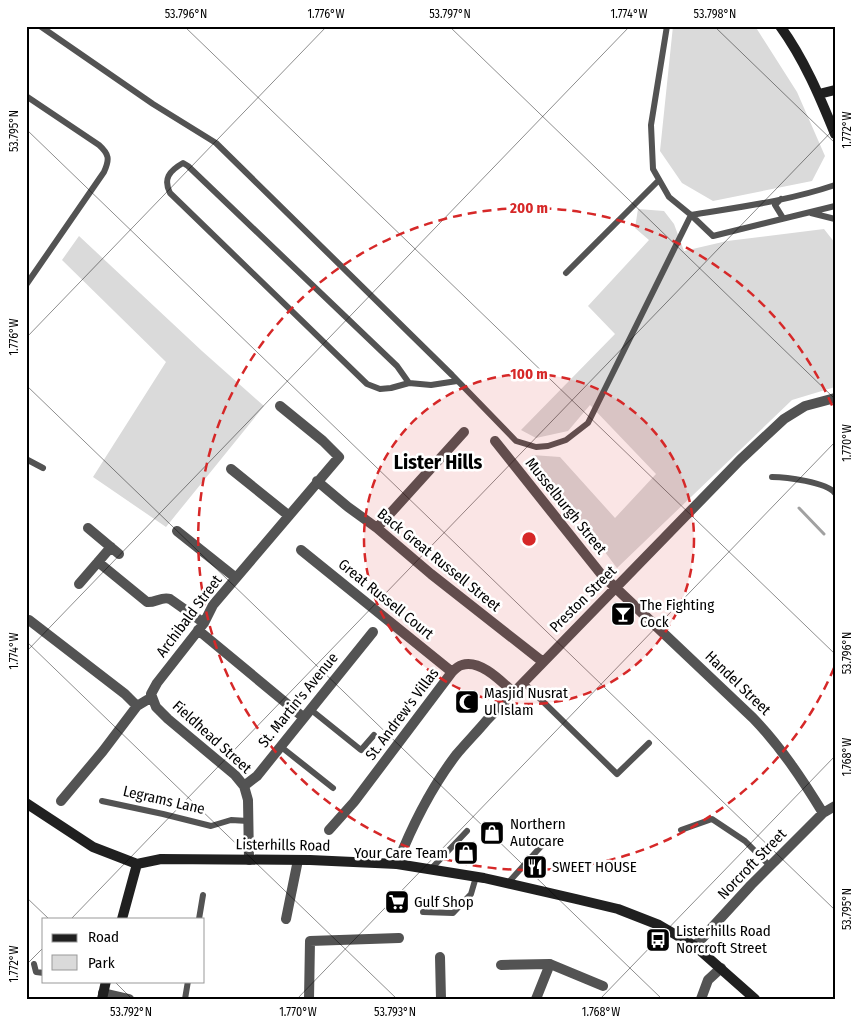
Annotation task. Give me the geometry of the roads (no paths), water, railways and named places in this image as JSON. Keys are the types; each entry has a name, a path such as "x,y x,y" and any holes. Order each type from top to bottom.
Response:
{"street":[{"path":"780,26 819,94 835,134"},
{"path":"819,94 835,90"},
{"name":"Preston Street","path":"397,864 407,839 433,790 456,756 513,692 740,460 784,419 805,406 835,398"},
{"name":"Archibald Street","path":"152,700 151,694 157,683 201,627 213,605 338,457 332,448 280,406"},
{"path":"376,528 464,432"},
{"name":"Musselburgh Street","path":"495,441 615,589"},
{"path":"231,469 288,515"},
{"name":"Back Great Russell Street","path":"317,481 543,662"},
{"path":"88,528 119,554"},
{"path":"177,531 236,578"},
{"path":"79,584 111,547"},
{"name":"Great Russell Court","path":"301,550 379,624 452,672"},
{"path":"98,562 146,602 152,603 167,598 170,599 201,627 307,713"},
{"name":"Handel Street","path":"615,589 676,644 772,738 800,776 823,813"},
{"path":"30,620 125,694 137,706"},
{"name":"St. Martin's Avenue","path":"244,786 256,776 379,624"},
{"name":"St. Andrew's Villas","path":"329,830 354,802 452,672 462,664 475,665 487,670 513,692"},
{"path":"61,801 103,751 137,706 147,700 152,700"},
{"name":"Fieldhead Street","path":"152,700 168,719 235,775 244,786 248,800 249,860"},
{"path":"26,802 94,847 137,864 122,918"},
{"name":"Norcroft Street","path":"695,946 823,813 835,806"},
{"name":"Listerhills Road","path":"137,864 161,859 298,860 397,864 476,877 618,909 659,926 695,946 755,999"},
{"path":"286,919 298,860"},
{"path":"309,999 310,941 399,938"},
{"path":"440,957 441,999"},
{"path":"536,999 550,964"},
{"path":"501,965 550,964 603,986"},
{"path":"701,999 708,980 721,968"},
{"path":"106,982 102,996 129,999"}],"lane":[{"path":"40,26 153,104 216,143 516,441 536,447 548,446 566,440 588,422 691,215"},
{"path":"667,26 651,125 653,169 669,197 713,236 835,206"},
{"path":"26,96 99,145 107,152 109,157 104,172 26,285"},
{"path":"408,383 397,366 188,166 182,164 178,166 167,177 166,185 170,193 367,384 380,389 408,383 431,385 457,381"},
{"path":"566,273 659,180"},
{"path":"691,215 780,199 835,185"},
{"path":"780,199 775,206 783,218"},
{"path":"810,212 835,219"},
{"path":"26,459 43,468"},
{"path":"772,477 788,477 808,483 821,484 832,489 835,493"},
{"path":"523,682 617,774 649,742"},
{"path":"307,713 361,750 374,735"},
{"path":"280,746 333,788"},
{"name":"Legrams Lane","path":"102,801 211,826 231,820 248,821"},
{"path":"681,830 712,819 745,841 770,866"},
{"path":"430,870 467,831"},
{"path":"507,884 545,842"},
{"path":"423,912 453,913 471,894 476,877"},
{"path":"199,918 203,895"},
{"path":"34,964 36,972 42,973"},
{"path":"185,999 188,982"}],"waterway":[{"path":"799,508 824,534"}],"place":[{"name":"The Fighting Cock","path":"623,614"},
{"name":"Masjid Nusrat Ul Islam","path":"467,702"},
{"name":"Northern Autocare","path":"492,833"},
{"name":"Your Care Team","path":"466,853"},
{"name":"SWEET HOUSE","path":"535,867"},
{"name":"Gulf Shop","path":"397,902"},
{"name":"Listerhills Road Norcroft Street","path":"658,940"}],"district":[{"name":"Lister Hills","path":"438,462"}]}
